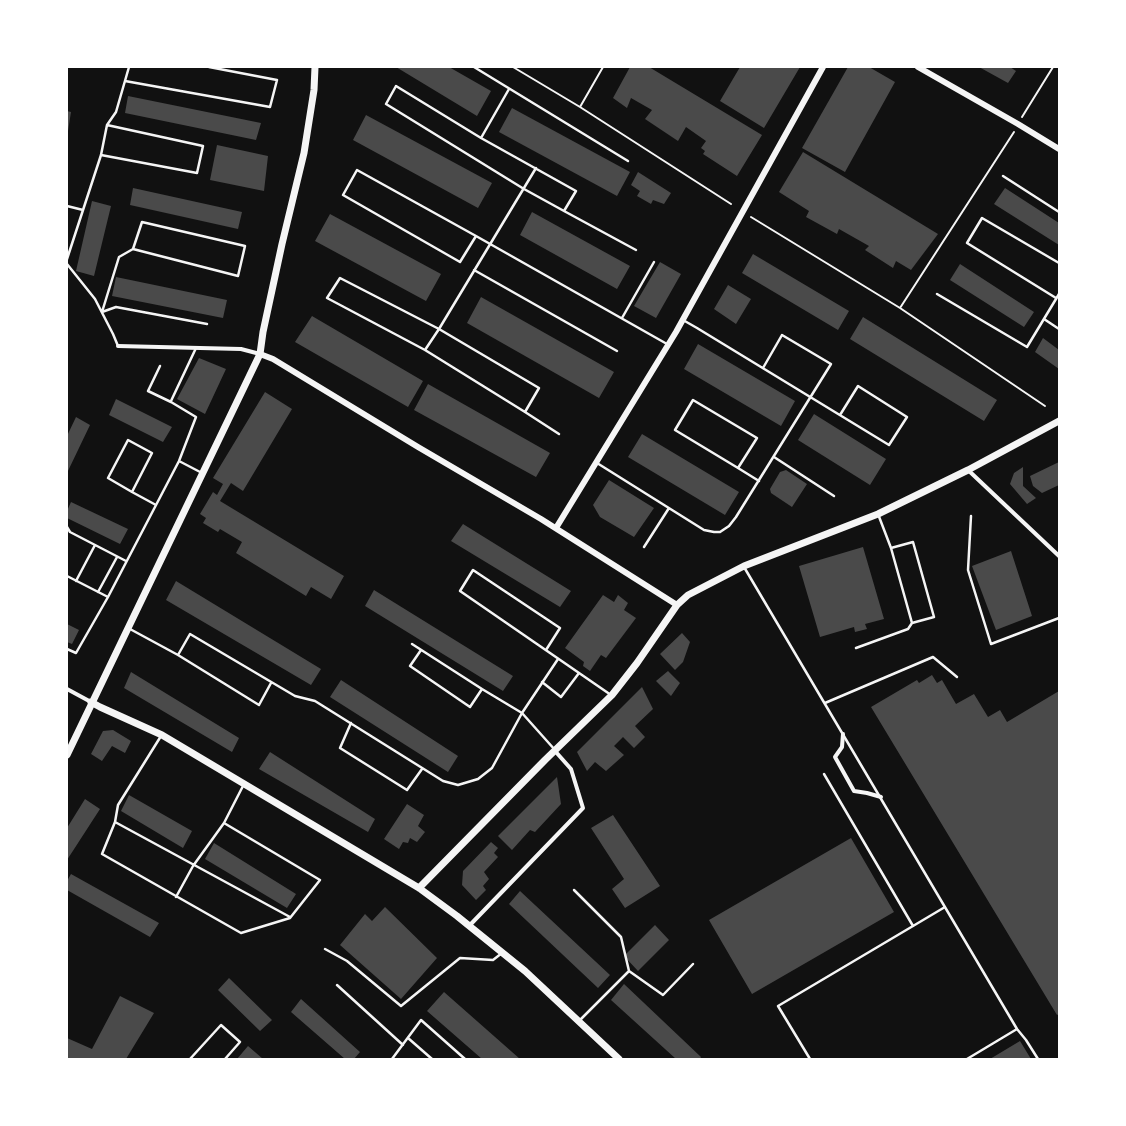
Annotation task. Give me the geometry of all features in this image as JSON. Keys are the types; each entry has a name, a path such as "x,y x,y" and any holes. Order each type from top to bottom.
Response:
{"main road":[{"path":"67,755 260,354 263,332 282,244 304,153 314,90 315,67"},
{"path":"419,888 612,695 637,663 677,605 694,592 744,566 878,514 968,470 1059,422"},
{"path":"92,702 162,735 419,888 525,971 619,1059"}],"street":[{"path":"556,528 668,345 824,67"},
{"path":"918,67 1059,149"},
{"path":"118,346 241,349 273,359 556,528 677,605"},
{"path":"968,470 1059,556"},
{"path":"67,689 92,702"},
{"path":"843,734 842,747 835,757 854,790 880,797"},
{"path":"469,926 583,808 571,769 555,751"}],"lane":[{"path":"67,259 101,155 108,125 116,112 129,67"},
{"path":"125,81 270,108 277,80 209,67"},
{"path":"474,67 628,161"},
{"path":"564,210 576,191 482,138 396,86 386,104 524,189 636,250"},
{"path":"482,138 509,89"},
{"path":"101,155 197,173 203,146 108,125"},
{"path":"425,350 536,168"},
{"path":"476,236 460,262 343,195 357,170 476,236 622,318 668,345"},
{"path":"1003,176 1059,212"},
{"path":"67,206 83,210"},
{"path":"1056,298 967,243 982,218 1059,263"},
{"path":"102,312 119,257 133,249 142,222 245,246 238,276 133,249"},
{"path":"622,318 654,262"},
{"path":"67,264 95,298 118,346"},
{"path":"474,270 617,351"},
{"path":"525,412 539,388 439,329 340,278 327,298 425,350 559,434"},
{"path":"937,294 1026,347 1059,294"},
{"path":"102,312 116,307 207,324"},
{"path":"682,319 840,415 889,444 908,417 858,386 840,415"},
{"path":"1044,319 1059,329"},
{"path":"597,463 704,530 720,532 729,526 736,517 831,364 782,335 763,368"},
{"path":"171,402 197,348"},
{"path":"67,649 76,653 108,597 179,461 196,417 171,402 148,391 160,366"},
{"path":"738,468 757,438 693,400 675,430 759,481"},
{"path":"132,492 152,453 128,440 108,478 132,492 156,505"},
{"path":"774,457 834,496"},
{"path":"179,461 202,474"},
{"path":"644,548 669,508"},
{"path":"878,514 891,548 912,623"},
{"path":"971,516 968,570 991,644 1059,618"},
{"path":"67,527 70,532 126,561"},
{"path":"856,648 908,629 912,623 934,617 913,542 891,548"},
{"path":"76,581 95,545"},
{"path":"98,592 117,557"},
{"path":"744,566 1017,1029 1038,1059"},
{"path":"546,650 560,628 473,570 460,591 579,673 612,695"},
{"path":"67,576 108,597"},
{"path":"128,628 178,655 259,705 271,683"},
{"path":"178,655 190,634 271,683 296,696 315,701 443,781 458,785 478,779 492,768 522,713 558,658"},
{"path":"412,644 522,713 555,751"},
{"path":"420,650 410,666 470,707 482,689"},
{"path":"825,703 933,657 957,677"},
{"path":"542,682 561,697 579,673"},
{"path":"351,723 340,748 407,790 422,769"},
{"path":"162,735 118,805 114,822 102,854 241,933 290,918 320,880 224,823"},
{"path":"824,774 913,926"},
{"path":"176,897 193,866 224,823 244,784"},
{"path":"114,822 290,918"},
{"path":"574,890 621,937 629,971 663,995 693,964"},
{"path":"810,1059 778,1006 945,907"},
{"path":"325,949 347,961 401,1006 460,958 493,960 502,953"},
{"path":"578,1021 629,971"},
{"path":"337,985 403,1045"},
{"path":"392,1059 421,1020 466,1059"},
{"path":"190,1059 221,1025 240,1042 225,1059"},
{"path":"967,1059 1017,1029"},
{"path":"408,1038 432,1059"}],"path":[{"path":"513,67 580,107 731,204"},
{"path":"580,107 603,67"},
{"path":"1021,118 1053,67"},
{"path":"900,308 1014,131"},
{"path":"752,217 900,308 1045,406"}],"building":[{"path":"396,67 449,67 491,91 477,116"},
{"path":"630,67 649,67 762,135 737,176 703,154 705,151 701,148 706,141 686,127 678,141 645,119 652,110 631,98 627,108 613,98"},
{"path":"740,67 800,67 764,128 720,101"},
{"path":"848,67 869,67 895,82 845,172 802,148"},
{"path":"979,67 1010,67 1016,71 1008,83"},
{"path":"128,96 261,123 256,140 125,113"},
{"path":"512,108 630,172 617,196 499,132"},
{"path":"67,111 71,112 68,131 67,131"},
{"path":"366,115 492,183 478,208 353,140"},
{"path":"217,145 268,156 264,191 210,180"},
{"path":"803,152 938,234 911,270 896,261 893,268 865,250 869,246 839,229 837,234 806,217 809,211 779,192"},
{"path":"638,172 671,193 664,204 653,200 651,204 637,196 640,191 631,185"},
{"path":"133,188 242,212 238,229 130,205"},
{"path":"1005,188 1059,223 1059,245 994,204"},
{"path":"92,201 111,206 94,276 76,271"},
{"path":"532,212 630,266 617,289 520,235"},
{"path":"330,214 441,274 426,301 315,241"},
{"path":"753,254 849,311 838,330 742,273"},
{"path":"660,262 681,274 656,318 634,306"},
{"path":"960,264 1034,312 1024,327 950,280"},
{"path":"116,277 227,300 223,318 112,296"},
{"path":"728,285 751,299 736,324 714,309"},
{"path":"481,297 614,372 599,398 467,323"},
{"path":"312,316 423,381 408,407 295,342"},
{"path":"863,317 997,400 984,421 850,339"},
{"path":"1043,338 1059,350 1059,369 1035,352"},
{"path":"698,344 795,401 781,426 684,369"},
{"path":"199,358 226,369 205,414 177,399"},
{"path":"428,384 550,453 536,477 414,410"},
{"path":"265,392 292,409 243,491 231,483 220,501 344,576 331,599 311,587 306,596 236,553 242,542 220,529 218,532 203,523 206,518 200,514 213,492 217,495 223,484 213,478"},
{"path":"116,399 172,427 163,442 109,415"},
{"path":"814,414 886,459 870,485 798,440"},
{"path":"76,417 90,425 67,473 67,436"},
{"path":"642,434 739,492 725,515 628,457"},
{"path":"1059,462 1059,485 1042,493 1033,486 1030,476"},
{"path":"1023,467 1023,486 1036,498 1027,504 1010,484 1014,473"},
{"path":"786,470 807,484 792,507 771,493 770,489 780,472"},
{"path":"609,480 654,508 634,537 600,517 593,505"},
{"path":"71,502 128,529 120,544 67,518 67,511"},
{"path":"463,524 571,591 560,607 451,541"},
{"path":"863,547 884,619 865,624 867,629 855,632 854,627 820,637 799,566"},
{"path":"1011,551 1032,616 996,630 972,566"},
{"path":"176,581 321,669 311,685 166,600"},
{"path":"374,590 513,676 503,691 365,606"},
{"path":"603,595 614,602 618,595 628,603 624,610 636,618 606,658 601,655 590,671 583,666 584,662 565,648"},
{"path":"67,624 79,630 72,644 67,642"},
{"path":"682,633 690,642 683,662 675,670 660,654"},
{"path":"668,671 680,683 671,696 656,681"},
{"path":"131,672 239,738 232,752 124,688"},
{"path":"932,675 937,683 942,680 956,704 974,694 988,717 1000,710 1007,722 1059,691 1059,1014 1057,1015 871,707 917,680 919,683"},
{"path":"341,680 458,756 448,772 330,697"},
{"path":"642,687 653,709 635,726 645,737 634,748 623,737 614,746 624,755 606,771 595,762 587,771 577,752"},
{"path":"113,730 131,741 125,753 112,746 102,761 91,754 103,731"},
{"path":"270,752 375,819 368,832 259,769"},
{"path":"557,777 561,804 535,832 530,830 512,850 498,836"},
{"path":"129,795 192,831 183,848 121,811"},
{"path":"85,799 100,809 67,860 67,828"},
{"path":"407,804 424,815 418,826 425,832 417,842 410,838 408,843 403,842 399,849 384,839"},
{"path":"613,815 660,886 625,908 612,889 624,879 591,828"},
{"path":"851,838 894,912 752,994 709,920"},
{"path":"491,842 498,848 494,853 498,857 484,872 489,879 483,886 486,890 476,900 462,885 463,871"},
{"path":"214,843 296,894 287,908 205,859"},
{"path":"71,874 159,923 150,937 67,890 67,881"},
{"path":"520,891 610,975 598,988 509,904"},
{"path":"385,907 437,958 401,999 340,945 365,914 372,921"},
{"path":"655,925 669,940 638,971 624,956"},
{"path":"229,978 272,1020 260,1031 218,990"},
{"path":"624,984 701,1057 700,1059 676,1059 611,1000"},
{"path":"444,992 520,1059 482,1059 427,1011"},
{"path":"120,996 154,1013 126,1059 67,1059 67,1038 92,1049"},
{"path":"301,999 360,1052 354,1059 345,1059 291,1012"},
{"path":"1020,1041 1031,1059 990,1059"},
{"path":"248,1046 263,1059 237,1059"}]}
